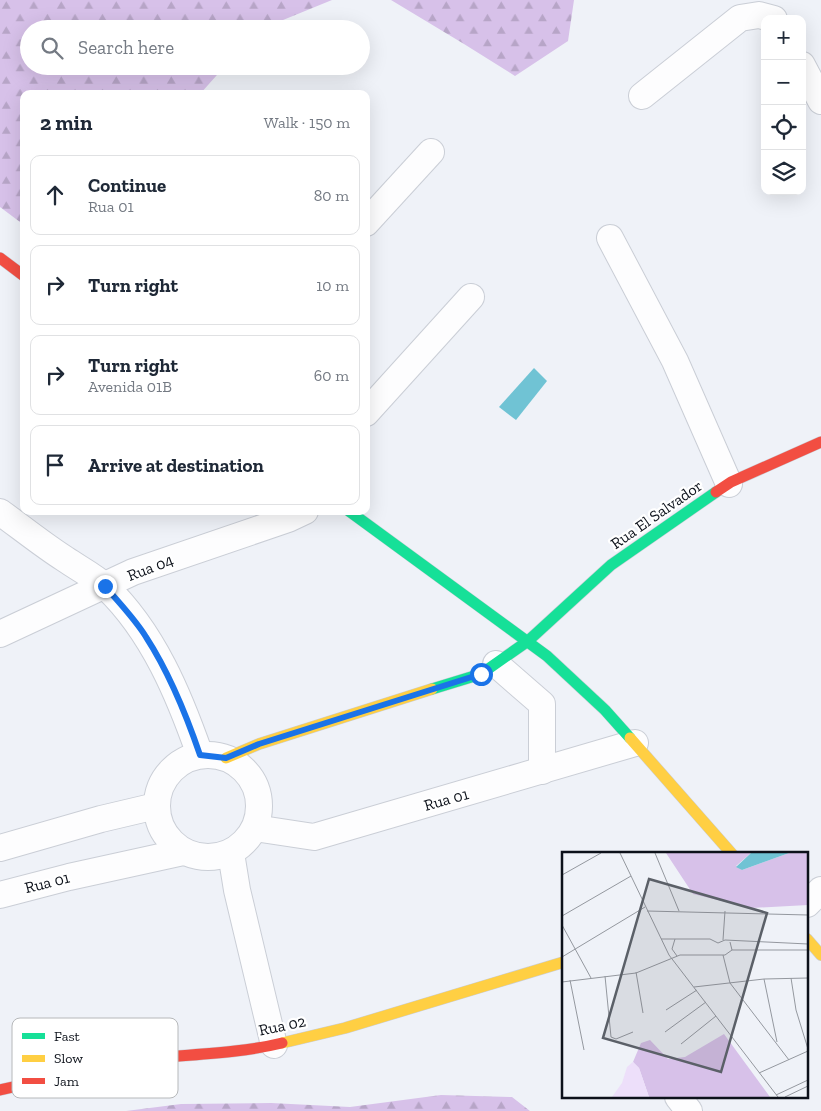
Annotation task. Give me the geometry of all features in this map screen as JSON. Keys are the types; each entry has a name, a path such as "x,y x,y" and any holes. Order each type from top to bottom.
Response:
{"street":[{"path":"642,96 740,18 761,16"},
{"path":"806,73 821,101"},
{"path":"370,219 431,152"},
{"path":"610,238 674,361 729,484"},
{"path":"0,258 20,273"},
{"path":"370,409 471,297"},
{"name":"Rua El Salvador","path":"528,642 611,565 655,533 729,484 821,442"},
{"path":"0,512 62,558 105,586 134,619 160,661 185,713 200,755"},
{"name":"Rua 04","path":"0,634 133,572 296,515"},
{"path":"354,515 547,656 605,710 730,852"},
{"path":"226,758 259,744 481,674 528,642"},
{"path":"496,664 542,704 542,770"},
{"name":"Rua 01","path":"255,828 314,838 634,743"},
{"path":"200,755 226,758 239,765 249,775 256,787 260,801 259,815 255,828 245,842 231,852 215,858 199,857 183,852 168,840 159,824 156,806 159,788 175,766 187,759 200,755"},
{"path":"0,848 101,819 156,806"},
{"name":"Rua 01","path":"0,895 69,876 183,852"},
{"path":"231,852 237,890 274,1045"},
{"path":"808,903 821,890"},
{"path":"808,940 821,955"},
{"name":"Rua 02","path":"178,1057 215,1054 274,1045 345,1028 562,963"},
{"path":"679,1098 689,1111"}],"green space":[{"path":"0,0 332,0 283,20 20,20 20,75 217,75 204,90 20,90 20,222 0,207"},
{"path":"391,0 574,0 568,41 515,76"},
{"path":"441,1095 512,1097 530,1111 126,1111 181,1104 271,1103 350,1107"}],"water":[{"path":"534,368 547,381 516,420 499,407"}],"traffic: fast":[{"path":"432,689 481,674 528,641 611,565 716,492"},
{"path":"354,515 547,656 605,710 630,738"}],"traffic: slow":[{"path":"226,758 259,744 432,689"},
{"path":"630,738 730,852"},
{"path":"808,940 821,955"},
{"path":"282,1043 345,1028 562,963"}],"traffic: jam":[{"path":"0,258 20,273"},
{"path":"716,492 731,482 821,442"},
{"path":"178,1056 231,1052 282,1043"},
{"path":"0,1090 12,1087"}],"route":[{"path":"105,586 134,619 165,670 185,713 200,755 226,758 259,744 481,674"}]}
